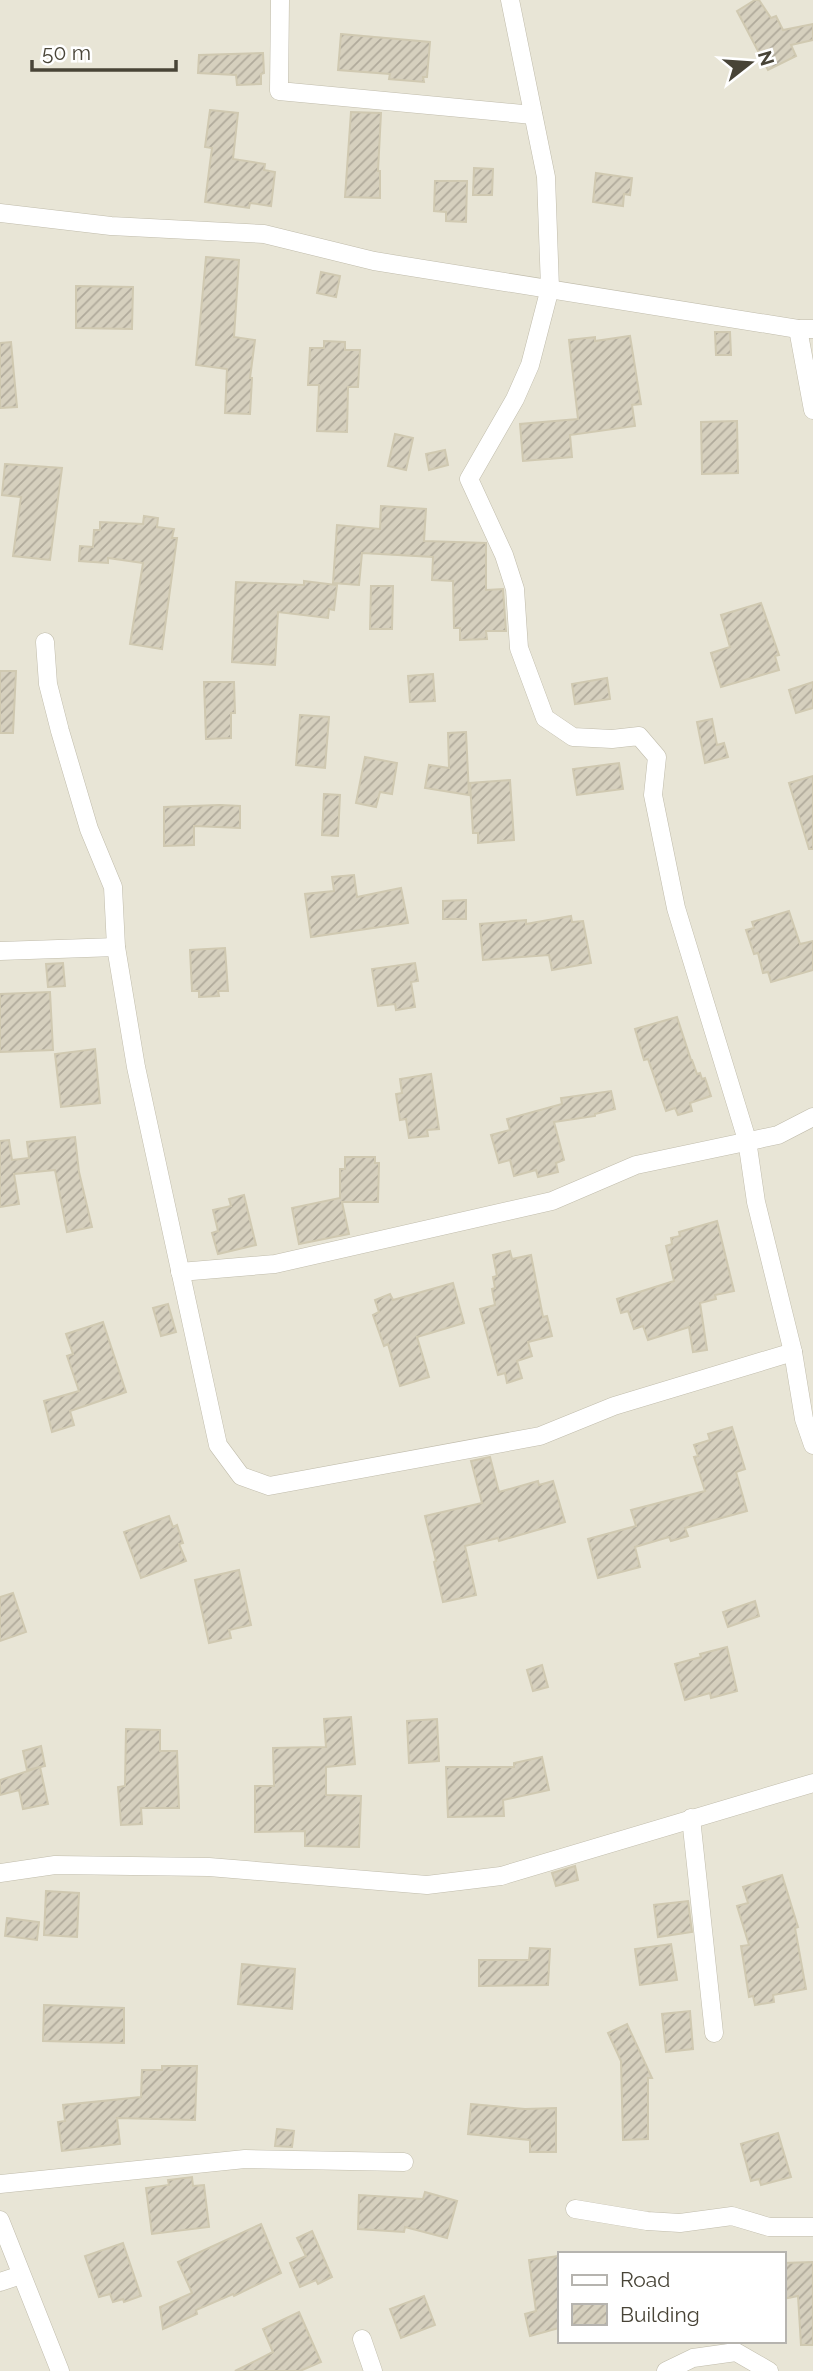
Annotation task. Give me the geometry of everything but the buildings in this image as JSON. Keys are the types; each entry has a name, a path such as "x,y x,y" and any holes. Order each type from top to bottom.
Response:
{"street":[{"path":"280,0 279,90 533,115"},
{"path":"510,0 546,177 550,288 530,365 515,399 469,480 504,555 515,589 519,648 545,718 573,737 612,739 639,736 657,757 653,795 676,908 747,1140 756,1202 793,1352 804,1419 813,1445"},
{"path":"0,213 111,226 264,234 374,261 806,329 813,410"},
{"path":"45,642 48,684 60,731 89,829 113,887 116,947 136,1067 218,1445 242,1476 269,1486 540,1436 614,1406 793,1352"},
{"path":"0,951 116,947"},
{"path":"180,1272 275,1264 552,1201 636,1165 778,1135 813,1117"},
{"path":"0,1873 55,1865 209,1867 426,1885 501,1876 813,1783"},
{"path":"691,1818 714,2033"},
{"path":"0,2183 245,2159 404,2162"},
{"path":"575,2209 647,2221 680,2223 732,2216 769,2227 813,2227"},
{"path":"0,2220 60,2371"},
{"path":"0,2282 20,2275"},
{"path":"362,2339 373,2371"},
{"path":"666,2371 693,2358 736,2352 769,2371"}],"shaded area":[{"path":"0,0 813,0 813,2371 0,2371"}]}
